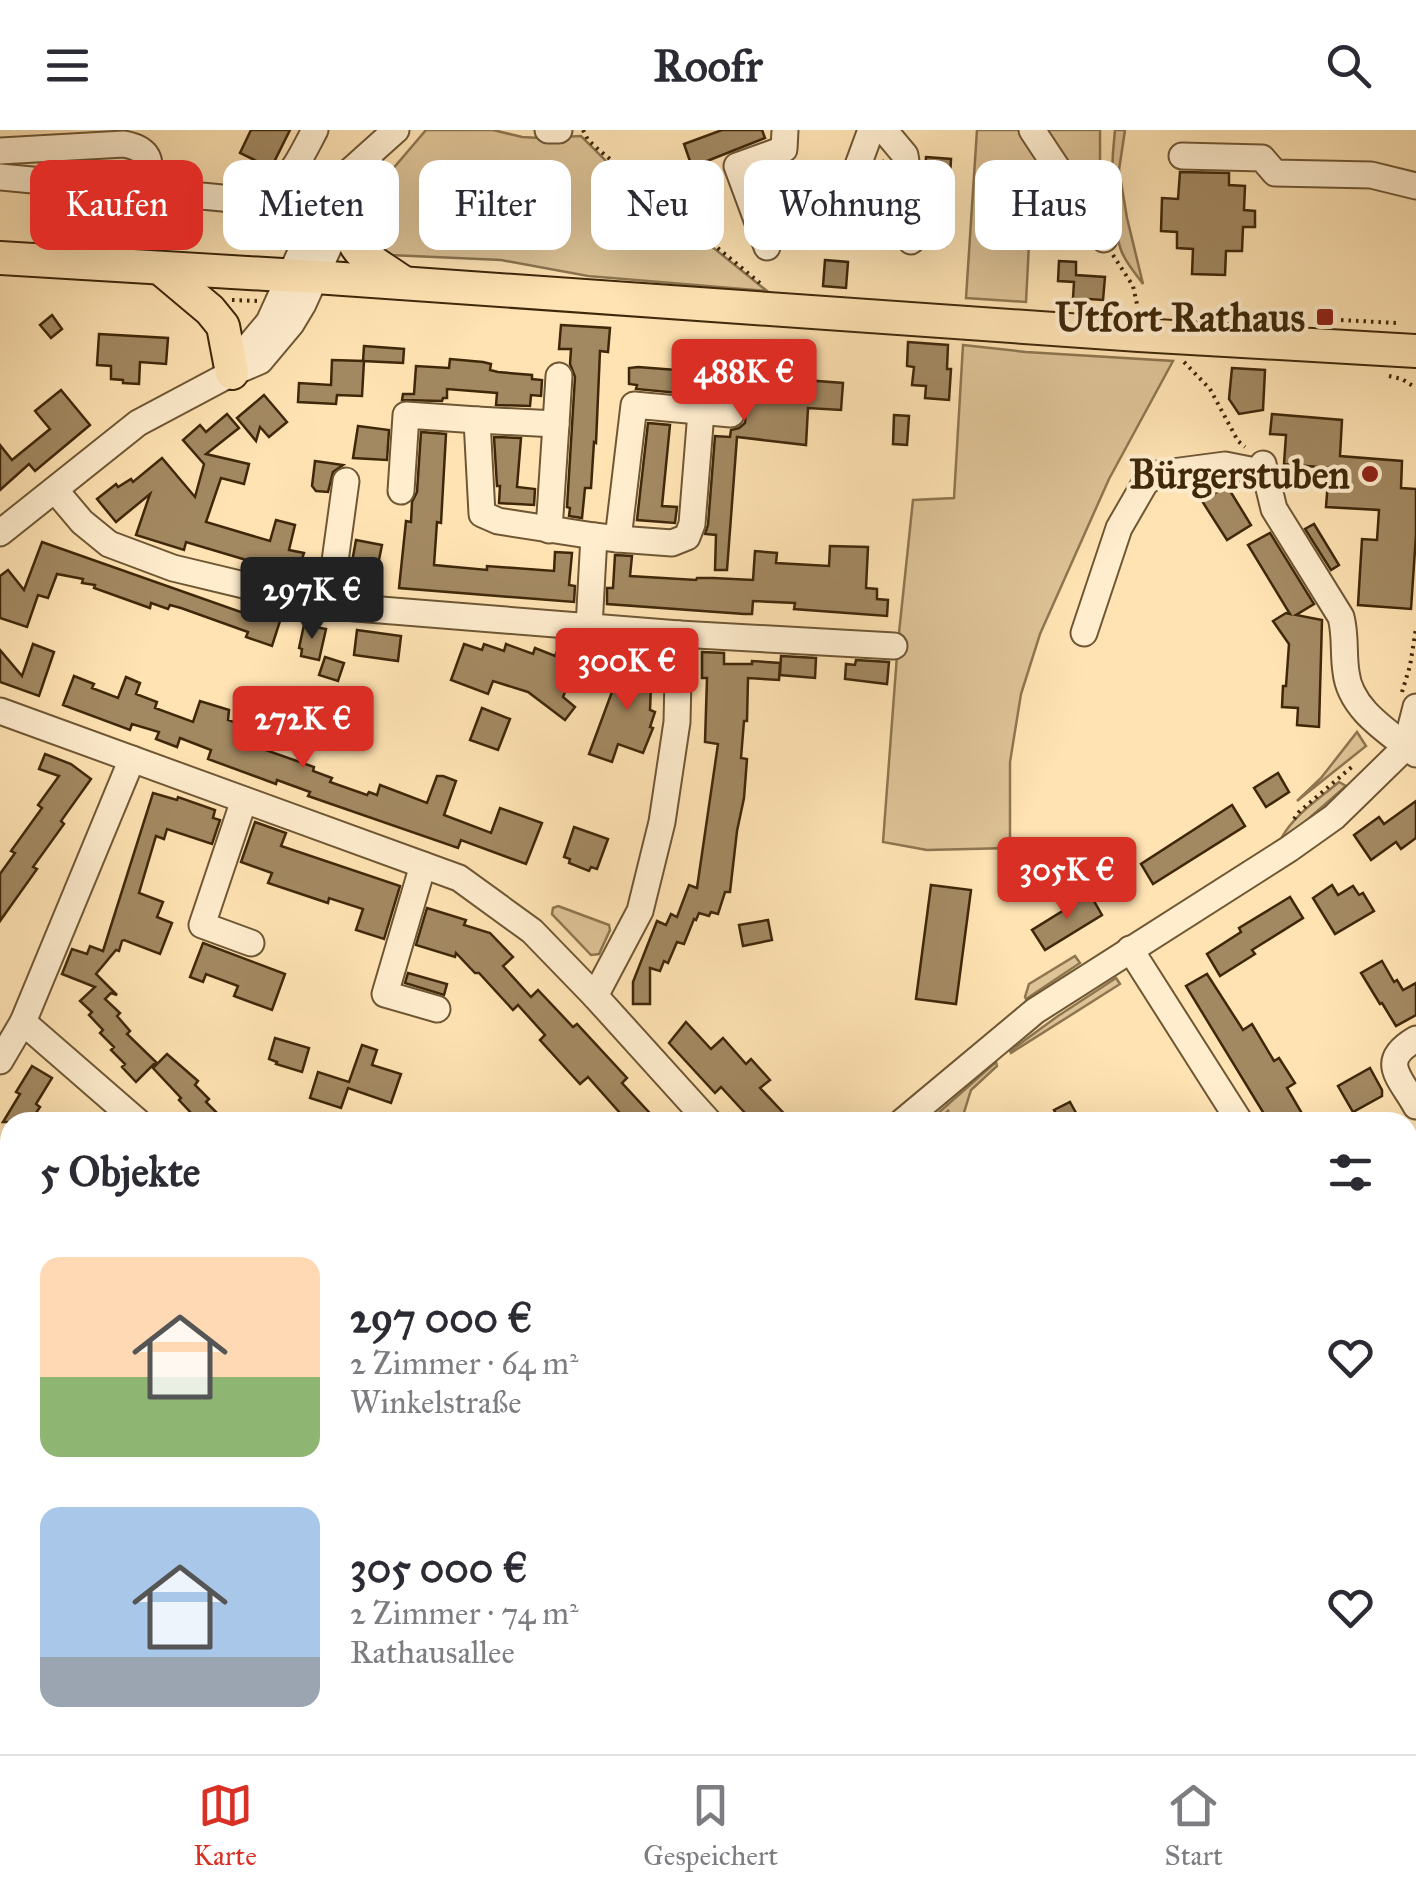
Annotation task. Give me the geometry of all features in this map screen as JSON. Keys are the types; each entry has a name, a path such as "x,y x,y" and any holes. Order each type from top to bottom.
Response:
{"main road":[{"path":"358,250 404,283"},
{"path":"0,258 1138,336 1410,337"},
{"path":"160,268 224,326 232,373"}],"street":[{"path":"203,196 233,199 269,190 292,173 315,130"},
{"path":"0,533 138,423 260,361 303,304 302,276 338,182 396,130"},
{"path":"548,130 558,130"},
{"path":"753,160 784,148 786,130"},
{"path":"861,160 872,130"},
{"path":"884,130 906,160"},
{"path":"1032,130 1052,160"},
{"path":"0,151 124,144 144,150 147,160"},
{"path":"368,160 370,156"},
{"path":"1182,156 1262,158 1275,173 1371,175 1416,186"},
{"path":"0,178 30,181"},
{"path":"302,276 324,250"},
{"path":"549,530 560,376"},
{"path":"589,627 634,405 731,414"},
{"path":"477,420 482,514 498,521 549,530 672,542 687,537 692,524 701,412"},
{"path":"400,491 406,415 556,424"},
{"path":"1084,633 1120,528 1145,483 1158,474 1225,465 1264,468 1274,509 1341,617 1349,686 1358,703 1406,742"},
{"path":"329,605 346,481"},
{"path":"55,490 82,522 109,544 173,568 329,605 679,634 894,646"},
{"path":"595,996 640,912 662,822 677,722 679,634"},
{"path":"914,1112 1035,1011 1289,850 1334,817 1374,780 1406,742 1408,701"},
{"path":"0,711 459,878 532,930 699,1112"},
{"path":"0,1061 23,1022 132,759"},
{"path":"244,800 202,924 251,943"},
{"path":"424,865 385,994 436,1009"},
{"path":"1130,949 1231,1112"},
{"path":"23,1022 126,1112"},
{"path":"1416,1039 1400,1048 1395,1056 1395,1069 1416,1106"}],"path":[{"path":"583,130 599,150 768,290"},
{"path":"1111,250 1134,286 1138,336"},
{"path":"1333,320 1370,320 1410,337"},
{"path":"1179,357 1210,389 1238,442 1264,468"},
{"path":"1408,701 1416,628"},
{"path":"1288,828 1299,812 1378,745 1406,742"}],"shaded area":[{"path":"426,130 493,130 540,138 581,136 605,160 591,160 591,250 716,250 767,291 588,276 501,260 390,255 383,250 399,250 399,162"},
{"path":"977,130 1023,130 1042,160 975,160"},
{"path":"1042,130 1100,130 1100,160 1062,160"},
{"path":"1115,130 1125,130 1120,160 1113,158"},
{"path":"975,161 975,250 1029,250 1026,302 966,298"},
{"path":"1122,188 1143,284 1121,250"},
{"path":"963,345 1173,361 1109,479 1040,634 1021,694 1010,762 1010,848 927,850 883,842 913,500 954,498"},
{"path":"1357,732 1366,746 1297,801 1321,778"},
{"path":"1339,782 1346,786 1283,841 1294,821"},
{"path":"558,906 609,925 599,954 591,955 552,914"},
{"path":"1075,956 1080,963 1026,999 1029,984"},
{"path":"1116,978 1120,984 1011,1053 1058,1016"},
{"path":"996,1062 997,1066 971,1090 964,1112 939,1112"}],"building":[{"path":"251,130 290,130 275,160 254,160 240,153"},
{"path":"722,130 762,130 765,138 710,160 690,160 684,144"},
{"path":"1180,172 1229,173 1229,185 1245,186 1244,210 1255,211 1255,227 1243,227 1242,251 1226,251 1225,275 1192,274 1193,249 1177,248 1177,232 1161,231 1162,198 1178,199"},
{"path":"825,260 848,262 846,288 823,286"},
{"path":"1059,261 1076,262 1076,275 1105,277 1103,300 1073,298 1074,282 1058,281"},
{"path":"52,315 62,329 51,338 40,325"},
{"path":"561,325 610,328 608,352 600,351 596,443 591,488 585,488 582,518 569,516 567,507 575,377 570,364 571,349 559,349"},
{"path":"99,334 168,338 166,364 140,362 139,384 111,379 111,366 97,365"},
{"path":"908,342 948,345 949,400 925,398 926,386 912,385 914,367 907,366"},
{"path":"364,346 404,349 403,363 363,361"},
{"path":"450,359 491,364 490,370 498,372 532,375 532,379 542,380 541,396 531,395 530,406 496,405 497,393 447,389 447,398 442,401 402,400 403,394 414,394 416,366 449,368"},
{"path":"332,360 364,361 362,396 337,395 336,404 298,402 299,383 331,385"},
{"path":"629,368 843,383 841,410 808,408 806,445 737,437 727,570 715,570 716,535 705,534 715,436 730,437 731,430 745,423 746,408 732,398 636,389 637,385 629,384"},
{"path":"1232,368 1265,370 1263,410 1239,414 1229,399"},
{"path":"61,390 90,425 35,471 29,464 0,490 0,445 12,460 50,429 35,411"},
{"path":"264,395 287,422 269,437 260,427 256,441 237,418"},
{"path":"227,414 239,428 206,454 249,464 244,484 221,478 206,522 270,541 276,520 295,525 289,550 304,553 297,573 186,542 184,550 136,535 150,494 116,522 97,499 116,484 118,487 131,479 133,482 162,458 195,497 204,464 183,440 200,425 206,432"},
{"path":"1272,414 1342,420 1340,456 1402,461 1401,488 1416,489 1411,609 1358,605 1362,539 1377,540 1379,510 1326,507 1329,468 1284,464 1286,435 1270,434"},
{"path":"894,415 909,416 907,445 893,444"},
{"path":"648,423 670,425 662,506 677,507 675,523 637,520"},
{"path":"358,426 389,430 387,460 353,458"},
{"path":"421,432 446,434 441,523 437,522 434,565 554,571 555,552 572,553 569,585 575,586 574,602 399,588 406,521 411,522 417,492"},
{"path":"494,437 521,438 517,487 535,489 534,505 499,503"},
{"path":"315,461 343,465 333,472 328,492 316,491 312,486"},
{"path":"1227,486 1251,525 1227,540 1202,501"},
{"path":"1314,524 1339,565 1331,570 1305,529"},
{"path":"1270,533 1314,604 1296,615 1322,620 1319,727 1297,725 1298,708 1282,707 1289,644 1273,621 1290,614 1248,545"},
{"path":"356,540 382,545 373,589 348,584"},
{"path":"42,542 252,616 254,612 280,621 272,646 246,637 248,632 181,608 170,605 168,609 151,603 150,608 82,583 83,579 57,574 48,598 38,595 27,627 0,618 0,576 8,570 24,590"},
{"path":"830,546 868,547 866,588 877,589 877,599 888,600 887,616 794,609 795,603 753,601 752,614 607,604 607,588 613,588 615,555 632,556 630,576 753,580 755,551 777,553 776,563 829,566"},
{"path":"304,625 326,629 319,660 301,656"},
{"path":"357,630 401,636 398,661 354,655"},
{"path":"33,644 54,652 39,696 0,682 0,650 22,676"},
{"path":"464,644 482,650 484,644 504,651 506,644 533,654 535,648 555,656 558,649 614,655 599,675 573,673 563,697 575,707 565,720 528,692 493,681 488,694 451,680"},
{"path":"702,652 724,653 724,664 780,663 779,680 748,678 741,758 747,759 744,798 730,892 725,892 718,914 699,913 684,944 677,942 660,971 650,968 650,1004 633,1004 633,982 657,921 666,925 671,914 677,917 689,885 697,888 718,744 705,742 707,678 702,678"},
{"path":"781,656 816,658 815,678 780,675"},
{"path":"325,657 344,663 338,681 319,675"},
{"path":"856,660 889,662 887,684 845,679 846,664 855,665"},
{"path":"623,662 652,662 650,710 655,712 643,753 618,744 612,762 589,754"},
{"path":"74,676 118,698 126,677 140,683 136,694 157,702 155,708 193,722 200,701 229,710 228,720 262,732 257,747 314,767 313,771 332,778 330,782 367,795 377,795 380,785 427,803 437,776 443,776 456,781 444,815 491,833 500,808 542,823 526,864 461,840 458,848 308,796 310,792 277,780 276,784 208,759 211,750 180,738 177,747 156,739 159,732 132,724 130,730 63,705"},
{"path":"482,708 510,719 498,750 470,740"},
{"path":"45,754 71,764 91,779 33,867 37,869 0,921 0,874 15,853 11,851 42,808 38,805 59,776 39,769"},
{"path":"1278,773 1289,792 1266,807 1254,788"},
{"path":"153,793 215,810 213,818 220,820 212,844 167,829 164,839 156,836 139,893 163,902 157,917 172,923 160,954 124,940 119,951 96,974 117,995 111,993 105,999 120,1013 117,1016 130,1031 127,1034 156,1062 136,1082 100,1033 103,1030 89,1015 92,1012 80,1001 95,987 62,974 72,949 87,954 90,946 103,951"},
{"path":"1416,801 1416,838 1401,849 1396,842 1371,860 1354,835 1379,817 1384,824"},
{"path":"1232,805 1245,826 1153,884 1141,864"},
{"path":"255,822 286,833 281,846 400,886 384,939 356,930 363,909 329,898 328,903 268,883 272,873 241,862"},
{"path":"574,827 608,839 597,869 591,867 589,871 564,857"},
{"path":"931,885 971,890 956,1004 916,999"},
{"path":"1332,885 1338,895 1353,886 1359,895 1363,893 1374,911 1335,934 1313,898"},
{"path":"1090,894 1102,915 1045,950 1032,930"},
{"path":"1290,897 1303,918 1220,976 1207,954 1241,932 1239,928"},
{"path":"427,908 466,920 464,925 490,933 513,957 503,966 531,997 538,990 573,1027 577,1024 627,1078 622,1083 649,1112 619,1112 588,1077 580,1084 540,1040 545,1035 518,1005 513,1010 456,953 455,957 416,945"},
{"path":"768,920 772,940 743,946 739,925"},
{"path":"203,943 285,974 272,1010 234,996 238,986 206,974 203,982 190,977"},
{"path":"1382,961 1403,990 1416,983 1416,1015 1396,1026 1361,973"},
{"path":"408,973 447,984 444,995 405,983"},
{"path":"1207,974 1243,1030 1252,1024 1274,1061 1279,1058 1295,1083 1287,1088 1301,1112 1263,1112 1186,986"},
{"path":"686,1022 711,1049 723,1038 746,1064 751,1059 770,1080 760,1088 783,1112 744,1112 721,1087 715,1093 669,1043"},
{"path":"275,1038 309,1048 302,1072 269,1059"},
{"path":"362,1045 377,1050 372,1065 401,1074 391,1103 348,1088 341,1108 310,1098 318,1072 349,1082"},
{"path":"167,1054 198,1081 195,1085 216,1112 190,1112 153,1068"},
{"path":"32,1066 52,1078 36,1104 40,1107 37,1112 9,1112 20,1094 16,1092"},
{"path":"1370,1068 1382,1096 1353,1112 1338,1086"},
{"path":"1070,1102 1076,1112 1055,1112"}],"place":[{"name":"Utfort Rathaus","path":"1325,317"},
{"name":"Bürgerstuben","path":"1370,474"}]}
